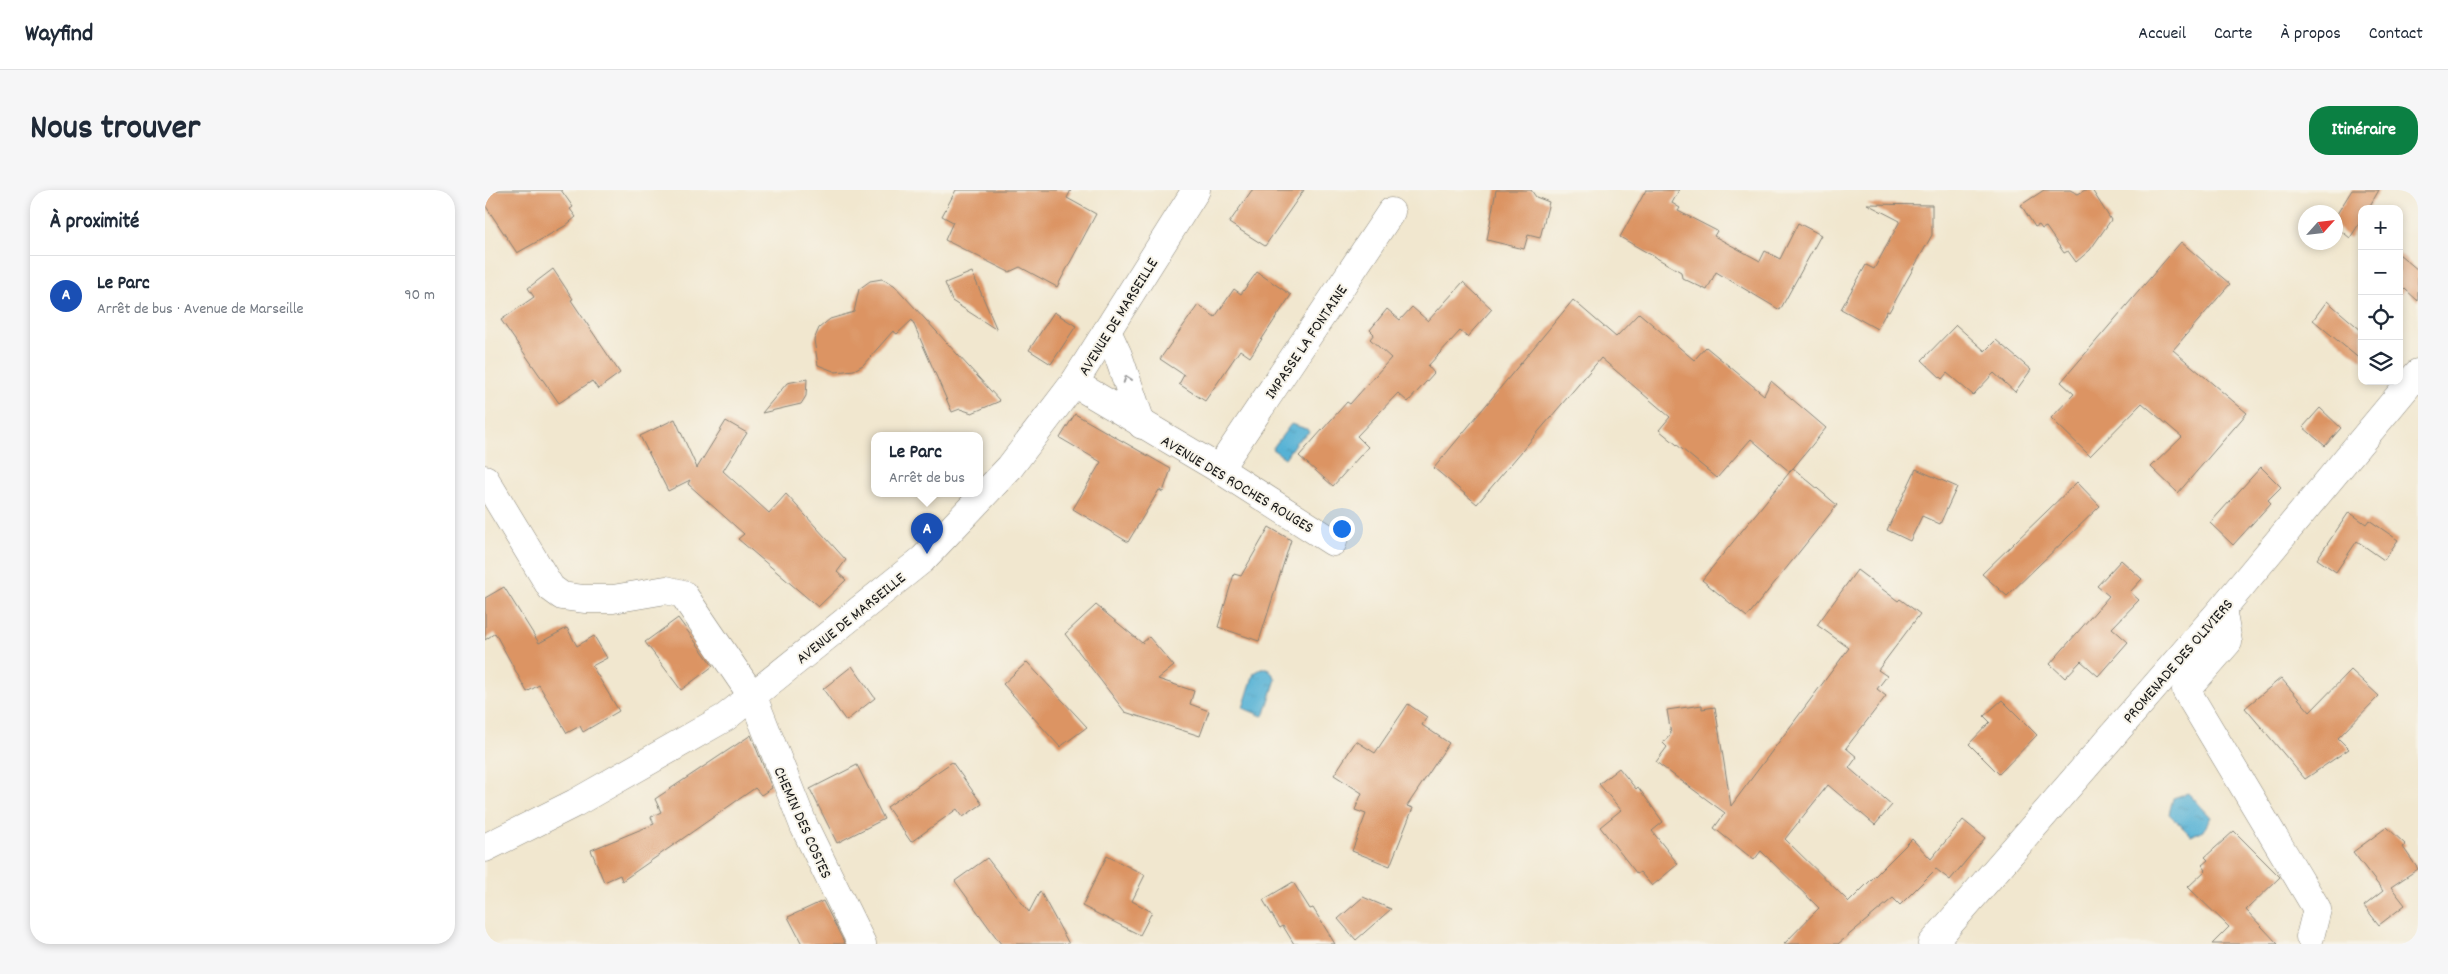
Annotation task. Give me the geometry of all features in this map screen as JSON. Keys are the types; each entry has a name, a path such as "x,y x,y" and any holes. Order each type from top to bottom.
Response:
{"street":[{"name":"AVENUE DE MARSEILLE","path":"983,496 1010,467 1074,383 1196,190"},
{"name":"IMPASSE LA FONTAINE","path":"1219,469 1391,212"},
{"path":"1107,331 1119,355 1142,425"},
{"name":"PROMENADE DES OLIVIERS","path":"1933,944 2221,608 2418,373"},
{"name":"AVENUE DES ROCHES ROUGES","path":"1074,383 1219,469 1333,542"},
{"name":"CHEMIN DES COSTES","path":"485,479 551,588 562,596 584,599 613,599 667,590 683,594 753,697 804,826 862,944"},
{"name":"AVENUE DE MARSEILLE","path":"485,848 575,803 726,717 923,559 982,497"},
{"path":"2221,608 2228,642 2186,690 2317,909 2310,937"}],"water":[{"path":"1291,424 1307,429 1309,432 1296,442 1285,458 1272,449"},
{"path":"1263,668 1268,668 1276,679 1265,714 1262,716 1243,708 1254,673"},
{"path":"2188,793 2211,817 2204,830 2191,836 2169,814 2173,798"}],"building":[{"path":"485,190 561,190 573,207 570,209 576,217 565,226 517,253 485,205"},
{"path":"956,190 1071,190 1067,198 1096,214 1057,287 1020,267 1009,272 945,240 953,222 942,216"},
{"path":"1252,190 1304,190 1265,246 1229,223"},
{"path":"1496,190 1531,190 1536,197 1549,202 1540,238 1528,235 1524,249 1487,240"},
{"path":"1646,190 1679,190 1672,203 1680,208 1678,211 1717,231 1714,236 1760,261 1765,251 1780,259 1798,223 1821,235 1780,310 1716,272 1707,290 1682,278 1681,272 1620,237"},
{"path":"2044,190 2070,190 2078,194 2085,190 2092,190 2111,220 2090,250 2076,262 2068,251 2064,253 2046,227 2042,229 2039,225 2035,227 2021,205"},
{"path":"2352,190 2379,190 2370,205 2358,205 2358,225 2350,238 2343,232 2343,205"},
{"path":"1867,204 1932,205 1932,235 1889,312 1887,311 1877,329 1841,309 1866,265 1874,269 1900,221"},
{"path":"2181,242 2230,284 2173,350 2247,413 2178,493 2151,467 2182,437 2142,403 2090,456 2051,418 2074,394 2061,382"},
{"path":"2403,257 2418,270 2418,301 2405,289 2403,291"},
{"path":"553,269 573,299 571,300 620,373 598,389 592,381 559,403 501,320 534,297 528,288"},
{"path":"972,272 997,330 952,301 945,283"},
{"path":"1257,272 1291,295 1250,357 1240,350 1205,401 1179,384 1184,375 1160,359 1198,305 1215,317 1234,289 1241,294"},
{"path":"882,279 894,285 1000,401 972,413 960,409 952,412 912,320 897,334 893,331 863,365 854,370 836,372 818,365 814,340 819,328 830,319 854,312 859,289 870,281"},
{"path":"1463,282 1492,309 1467,337 1460,331 1428,366 1434,373 1408,402 1398,393 1357,436 1368,447 1333,486 1299,456 1347,402 1350,404 1391,358 1370,339 1374,334 1370,330 1387,309 1400,320 1412,307 1428,321"},
{"path":"1573,300 1616,337 1639,313 1694,360 1706,347 1764,395 1771,381 1826,428 1790,472 1751,439 1717,478 1659,430 1670,417 1601,358 1477,504 1434,468"},
{"path":"2327,301 2358,328 2358,358 2313,320"},
{"path":"1054,312 1076,326 1051,364 1029,350"},
{"path":"1956,325 1985,351 1996,340 2031,370 2015,392 1994,373 1973,395 1947,373 1942,379 1922,360"},
{"path":"807,379 806,396 801,404 762,413 787,383"},
{"path":"2320,408 2341,428 2325,446 2303,427"},
{"path":"1075,414 1171,469 1163,492 1159,490 1128,542 1073,509 1101,462 1060,438"},
{"path":"675,419 697,468 726,421 747,433 723,471 769,513 786,494 846,560 837,572 846,580 818,607 738,539 744,534 688,484 690,480 668,491 640,436"},
{"path":"2261,467 2281,487 2268,500 2271,503 2233,545 2210,523"},
{"path":"1793,468 1837,505 1747,617 1702,580"},
{"path":"1916,469 1957,487 1940,524 1922,516 1910,541 1887,530"},
{"path":"2077,482 2100,506 2007,596 1982,574"},
{"path":"2349,512 2366,524 2369,520 2398,540 2384,560 2357,541 2336,572 2317,559"},
{"path":"1269,527 1291,540 1259,641 1218,627 1234,574 1241,576"},
{"path":"2121,560 2142,579 2130,592 2139,600 2112,628 2128,642 2098,676 2081,661 2065,678 2050,664 2109,596 2097,586"},
{"path":"1857,570 1898,601 1900,599 1920,614 1878,670 1887,676 1877,689 1886,696 1846,748 1857,757 1849,768 1892,805 1875,825 1828,785 1785,839 1849,902 1912,839 1931,859 1963,820 1985,838 1950,880 1936,869 1900,905 1893,898 1838,944 1784,944 1819,908 1761,851 1754,860 1714,828 1725,813 1656,762 1667,747 1663,743 1671,734 1667,710 1702,705 1702,709 1715,707 1731,806 1849,648 1817,625"},
{"path":"504,587 539,643 567,628 577,646 594,636 607,658 592,666 619,711 583,732 580,726 567,733 539,685 527,692 495,633 485,640 485,598"},
{"path":"1096,605 1142,643 1149,637 1174,666 1158,679 1194,691 1190,704 1209,711 1200,736 1125,712 1065,634"},
{"path":"678,618 713,666 681,690 645,642"},
{"path":"1027,662 1087,727 1060,747 1003,684"},
{"path":"852,666 875,698 846,721 823,689"},
{"path":"2351,670 2379,696 2338,738 2349,749 2305,779 2245,708 2281,678 2310,712"},
{"path":"2002,700 2037,735 1999,774 1969,744 1990,722 1984,716"},
{"path":"1408,704 1427,717 1422,725 1449,743 1407,806 1413,808 1390,866 1352,851 1366,814 1355,810 1362,793 1334,775 1356,741 1375,753"},
{"path":"751,735 772,788 761,795 755,788 622,881 620,875 604,882 591,850 654,824 651,817 661,812 655,799"},
{"path":"952,762 982,804 963,817 957,809 911,842 887,807"},
{"path":"857,765 884,819 837,843 810,789"},
{"path":"1619,768 1636,789 1638,787 1663,822 1652,831 1678,864 1652,886 1640,872 1637,874 1600,827 1621,810 1599,784"},
{"path":"2387,827 2406,845 2403,847 2418,869 2391,887 2405,905 2379,925 2364,906 2383,891 2353,852"},
{"path":"2234,831 2280,877 2246,910 2278,944 2212,944 2229,927 2188,887 2206,870 2202,865 2208,860 2205,857"},
{"path":"1107,856 1145,875 1132,901 1152,912 1140,935 1082,906"},
{"path":"987,858 1029,912 1040,891 1069,944 1001,944 955,881"},
{"path":"1293,882 1310,909 1313,908 1335,944 1294,944 1283,926 1280,928 1263,900"},
{"path":"1363,897 1391,909 1356,940 1338,919"},
{"path":"823,901 845,944 802,944 788,917"}],"place":[{"name":"Le Parc","path":"927,554"}]}
